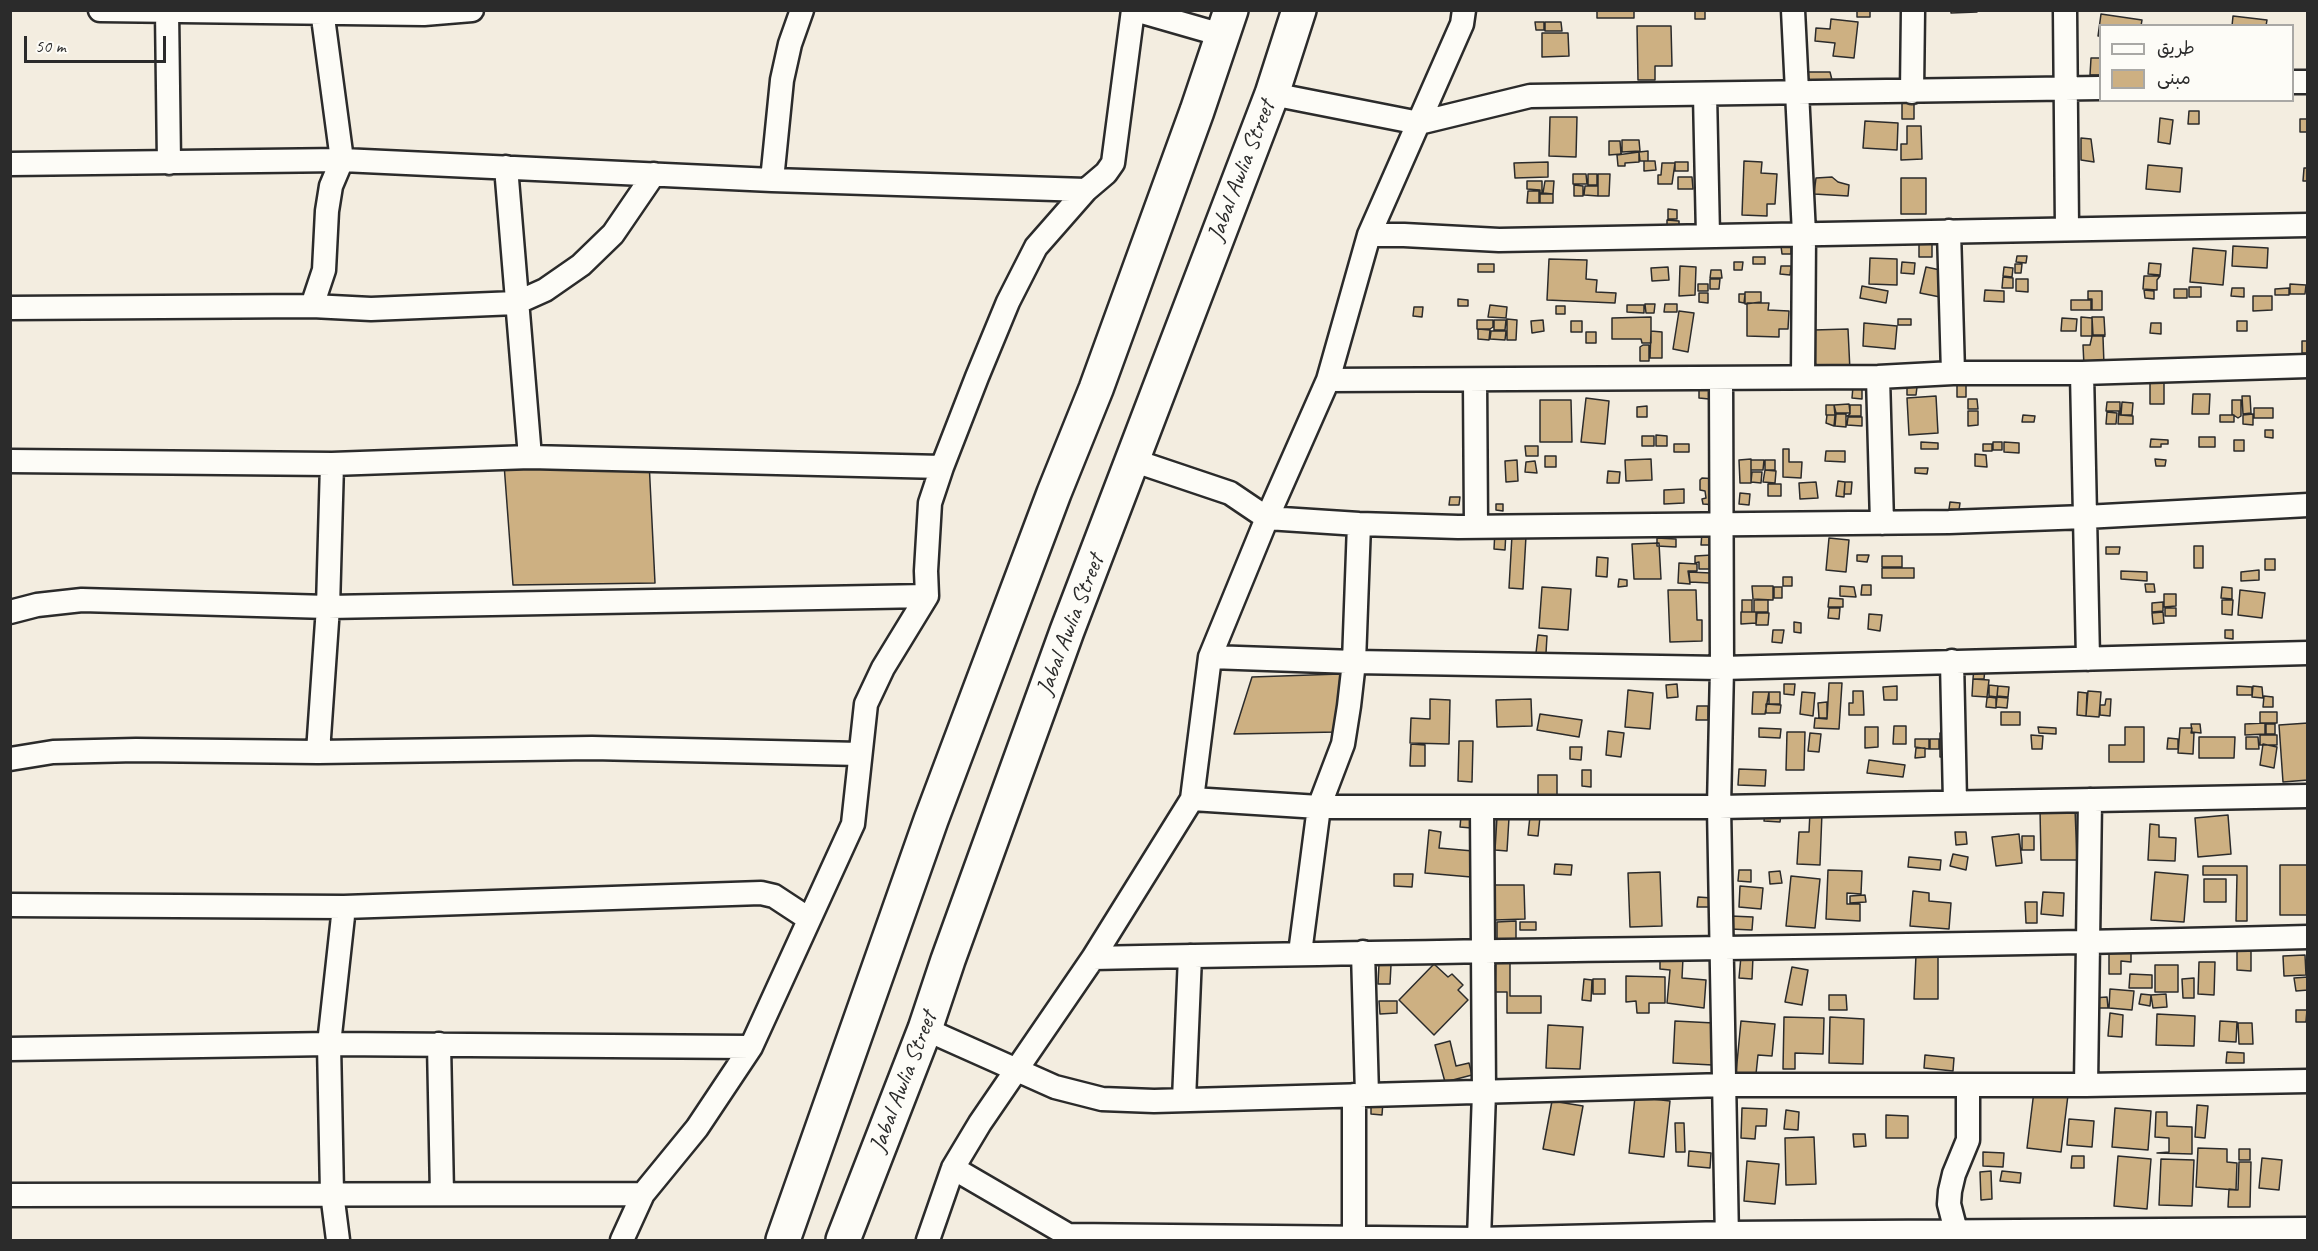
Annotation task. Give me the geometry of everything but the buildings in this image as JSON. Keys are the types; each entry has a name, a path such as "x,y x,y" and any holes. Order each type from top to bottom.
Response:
{"highway":[{"name":"Jabal Awlia Street","path":"843,1240 925,1029 1067,631 1272,94 1298,11"},
{"path":"783,1240 931,820 1096,389 1227,23"}],"street":[{"path":"100,10 424,14 472,10"},
{"path":"772,180 782,80 790,44 802,10"},
{"path":"622,1240 643,1194 697,1128 751,1047 853,824 866,704 883,668 927,596 926,571 930,503 942,467 1008,302 1036,247 1113,163 1134,10 1227,23"},
{"path":"928,1240 953,1168 980,1123 1093,958 1192,799 1210,657 1267,518 1328,380 1369,235 1461,24 1464,10"},
{"path":"1793,10 1804,234 1803,377"},
{"path":"1912,92 1913,10"},
{"path":"2065,10 2067,228"},
{"path":"167,11 169,163"},
{"path":"312,306 324,270 327,211 331,186 342,160 322,12"},
{"path":"1272,94 1419,123 1530,96 2099,88"},
{"path":"1705,94 1708,236"},
{"path":"10,164 342,160 772,180 1086,190"},
{"path":"506,167 530,457"},
{"path":"10,308 312,306 371,309 516,303 545,290 581,265 613,234 654,174"},
{"path":"1369,235 1499,240 2307,225"},
{"path":"1949,231 1953,373"},
{"path":"1328,380 1878,377 1953,373 2082,373 2307,366"},
{"path":"2082,373 2088,659"},
{"path":"1878,377 1882,523"},
{"path":"1721,378 1722,668 1719,807 1727,1237"},
{"path":"1475,380 1476,526"},
{"path":"10,461 332,464 530,457 942,467"},
{"path":"1132,460 1230,493 1267,518 1359,524 1476,526 1882,523 2085,517 2307,505"},
{"path":"318,752 328,607 332,464"},
{"path":"1300,953 1319,807 1343,744 1354,662 1359,524"},
{"path":"10,612 37,605 82,600 328,607 927,596"},
{"path":"1210,657 1354,662 1722,668 2307,653"},
{"path":"1952,661 1955,802"},
{"path":"10,759 53,752 136,750 318,752 592,748 860,754"},
{"path":"1192,799 1319,807 1719,807 2307,796"},
{"path":"2086,1085 2090,800"},
{"path":"1479,1240 1484,1092 1482,807"},
{"path":"10,905 344,907 761,893 774,896 809,919"},
{"path":"338,1240 332,1193 329,1044 344,907"},
{"path":"1093,958 1483,950 2089,943 2307,937"},
{"path":"1354,1238 1363,952"},
{"path":"1185,1100 1190,956"},
{"path":"925,1029 1055,1087 1102,1099 1185,1100 1725,1085 2086,1085 2307,1081"},
{"path":"10,1049 329,1044 751,1047"},
{"path":"439,1044 442,1194"},
{"path":"1956,1231 1949,1204 1950,1191 1954,1174 1968,1140 1968,1085"},
{"path":"953,1168 1070,1238 1479,1240 1956,1231 2094,1235 2307,1229"},
{"path":"10,1195 643,1194"}]}
